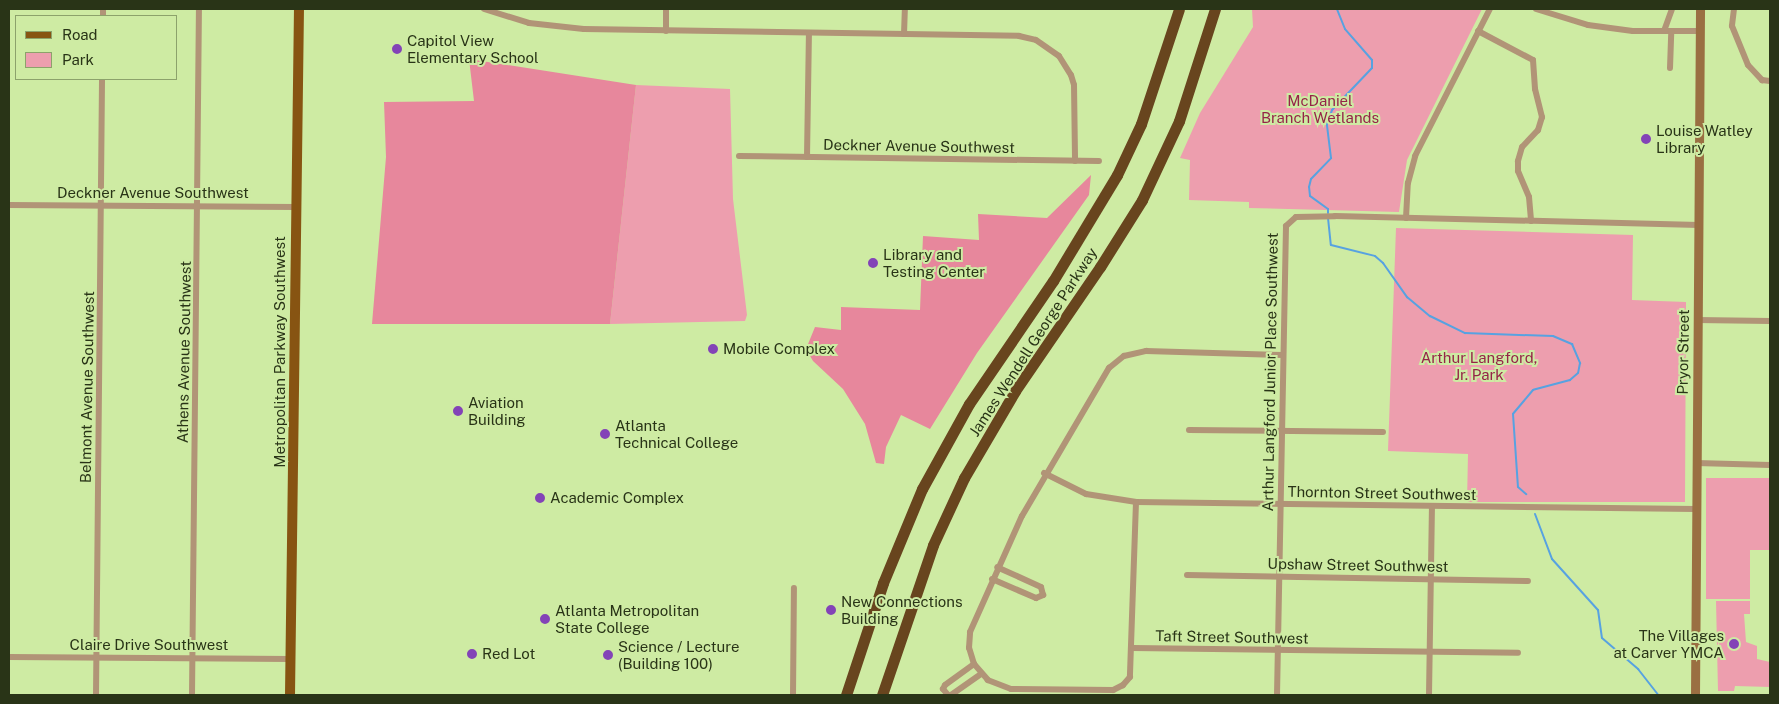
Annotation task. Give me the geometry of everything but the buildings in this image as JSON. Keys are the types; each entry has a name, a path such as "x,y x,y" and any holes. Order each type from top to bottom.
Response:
{"highway":[{"name":"James Wendell George Parkway","path":"846,695 883,583 922,489 977,391 1053,281 1117,175 1142,124 1179,9"},
{"name":"James Wendell George Parkway","path":"882,695 933,545 964,478 1015,391 1142,200 1179,121 1215,9"}],"main road":[{"name":"Metropolitan Parkway Southwest","path":"290,695 299,9"},
{"name":"Pryor Street","path":"1694,695 1700,9"}],"street":[{"name":"Athens Avenue Southwest","path":"192,695 199,9"},
{"path":"484,9 537,25 584,30 1019,36 1050,48 1066,64 1074,85 1075,161"},
{"path":"666,9 666,31"},
{"path":"904,34 905,9"},
{"path":"1406,218 1408,183 1415,156 1490,9"},
{"path":"1536,9 1588,25 1668,31 1700,31"},
{"path":"1670,68 1668,31 1672,9"},
{"path":"1734,9 1732,26 1748,65 1762,80 1770,81"},
{"path":"1478,31 1534,60 1535,89 1542,117 1538,130 1522,147 1518,161 1518,171 1529,197 1531,221"},
{"path":"807,157 809,33"},
{"name":"Belmont Avenue Southwest","path":"96,695 102,80"},
{"name":"Deckner Avenue Southwest","path":"739,156 1099,161"},
{"name":"Deckner Avenue Southwest","path":"9,205 296,207"},
{"name":"Arthur Langford Junior Place Southwest","path":"1276,695 1286,226 1296,217 1311,216 1698,225"},
{"path":"1697,320 1770,321"},
{"path":"974,664 944,685 943,689 950,695 981,674 974,664 969,648 970,632 992,579 1044,473 1109,368 1124,356 1146,351 1283,355"},
{"path":"1189,430 1383,432"},
{"path":"1696,463 1770,465"},
{"name":"Thornton Street Southwest","path":"1044,473 1086,494 1136,502 1695,509"},
{"path":"1133,648 1136,502"},
{"path":"1429,695 1432,506"},
{"path":"992,579 1036,598 1043,595 1041,586 997,568"},
{"name":"Upshaw Street Southwest","path":"1187,575 1528,581"},
{"path":"793,695 794,588"},
{"name":"Taft Street Southwest","path":"981,674 996,685 1011,689 1112,690 1123,685 1130,677 1133,648 1518,653"},
{"name":"Claire Drive Southwest","path":"9,656 290,658"}],"green space":[{"name":"McDaniel Branch Wetlands","path":"1252,9 1482,9 1407,160 1399,212 1249,208 1249,202 1189,200 1190,160 1180,158 1200,113 1253,27"},
{"path":"636,85 730,89 733,199 747,315 745,321 610,324"},
{"name":"Arthur Langford, Jr. Park","path":"1396,228 1633,235 1632,300 1686,302 1685,502 1467,502 1468,454 1388,451"},
{"path":"1706,478 1770,478 1770,550 1750,550 1750,599 1706,599"},
{"name":"The Villages at Carver YMCA","path":"1716,601 1750,601 1750,614 1744,614 1746,642 1757,646 1757,659 1770,662 1770,687 1735,686 1734,691 1718,691"}],"shaded area":[{"path":"469,59 636,85 610,324 372,324 386,157 384,102 474,101"},
{"path":"1091,175 1089,195 977,353 930,429 901,415 886,447 884,464 876,463 865,424 843,389 813,361 806,349 815,327 841,330 841,307 920,310 923,236 979,240 978,214 1047,218"}],"waterway":[{"path":"1328,213 1328,209 1310,196 1309,187 1311,179 1331,158 1327,124 1332,110 1372,68 1372,60 1345,29 1337,9"},
{"path":"1328,218 1331,245 1375,256 1383,263 1407,297 1430,316 1465,333 1553,336 1572,344 1580,363 1578,373 1570,380 1533,390 1513,414 1518,487 1526,494"},
{"path":"1535,514 1552,559 1598,610 1602,638 1638,669 1658,695"}],"place":[{"name":"Capitol View Elementary School","path":"397,49"},
{"name":"Louise Watley Library","path":"1646,139"},
{"name":"Library and Testing Center","path":"873,263"},
{"name":"Mobile Complex","path":"713,349"},
{"name":"Aviation Building","path":"458,411"},
{"name":"Atlanta Technical College","path":"605,434"},
{"name":"Academic Complex","path":"540,498"},
{"name":"New Connections Building","path":"831,610"},
{"name":"Atlanta Metropolitan State College","path":"545,619"},
{"name":"The Villages at Carver YMCA","path":"1734,644"},
{"name":"Red Lot","path":"472,654"},
{"name":"Science / Lecture (Building 100)","path":"608,655"}]}
